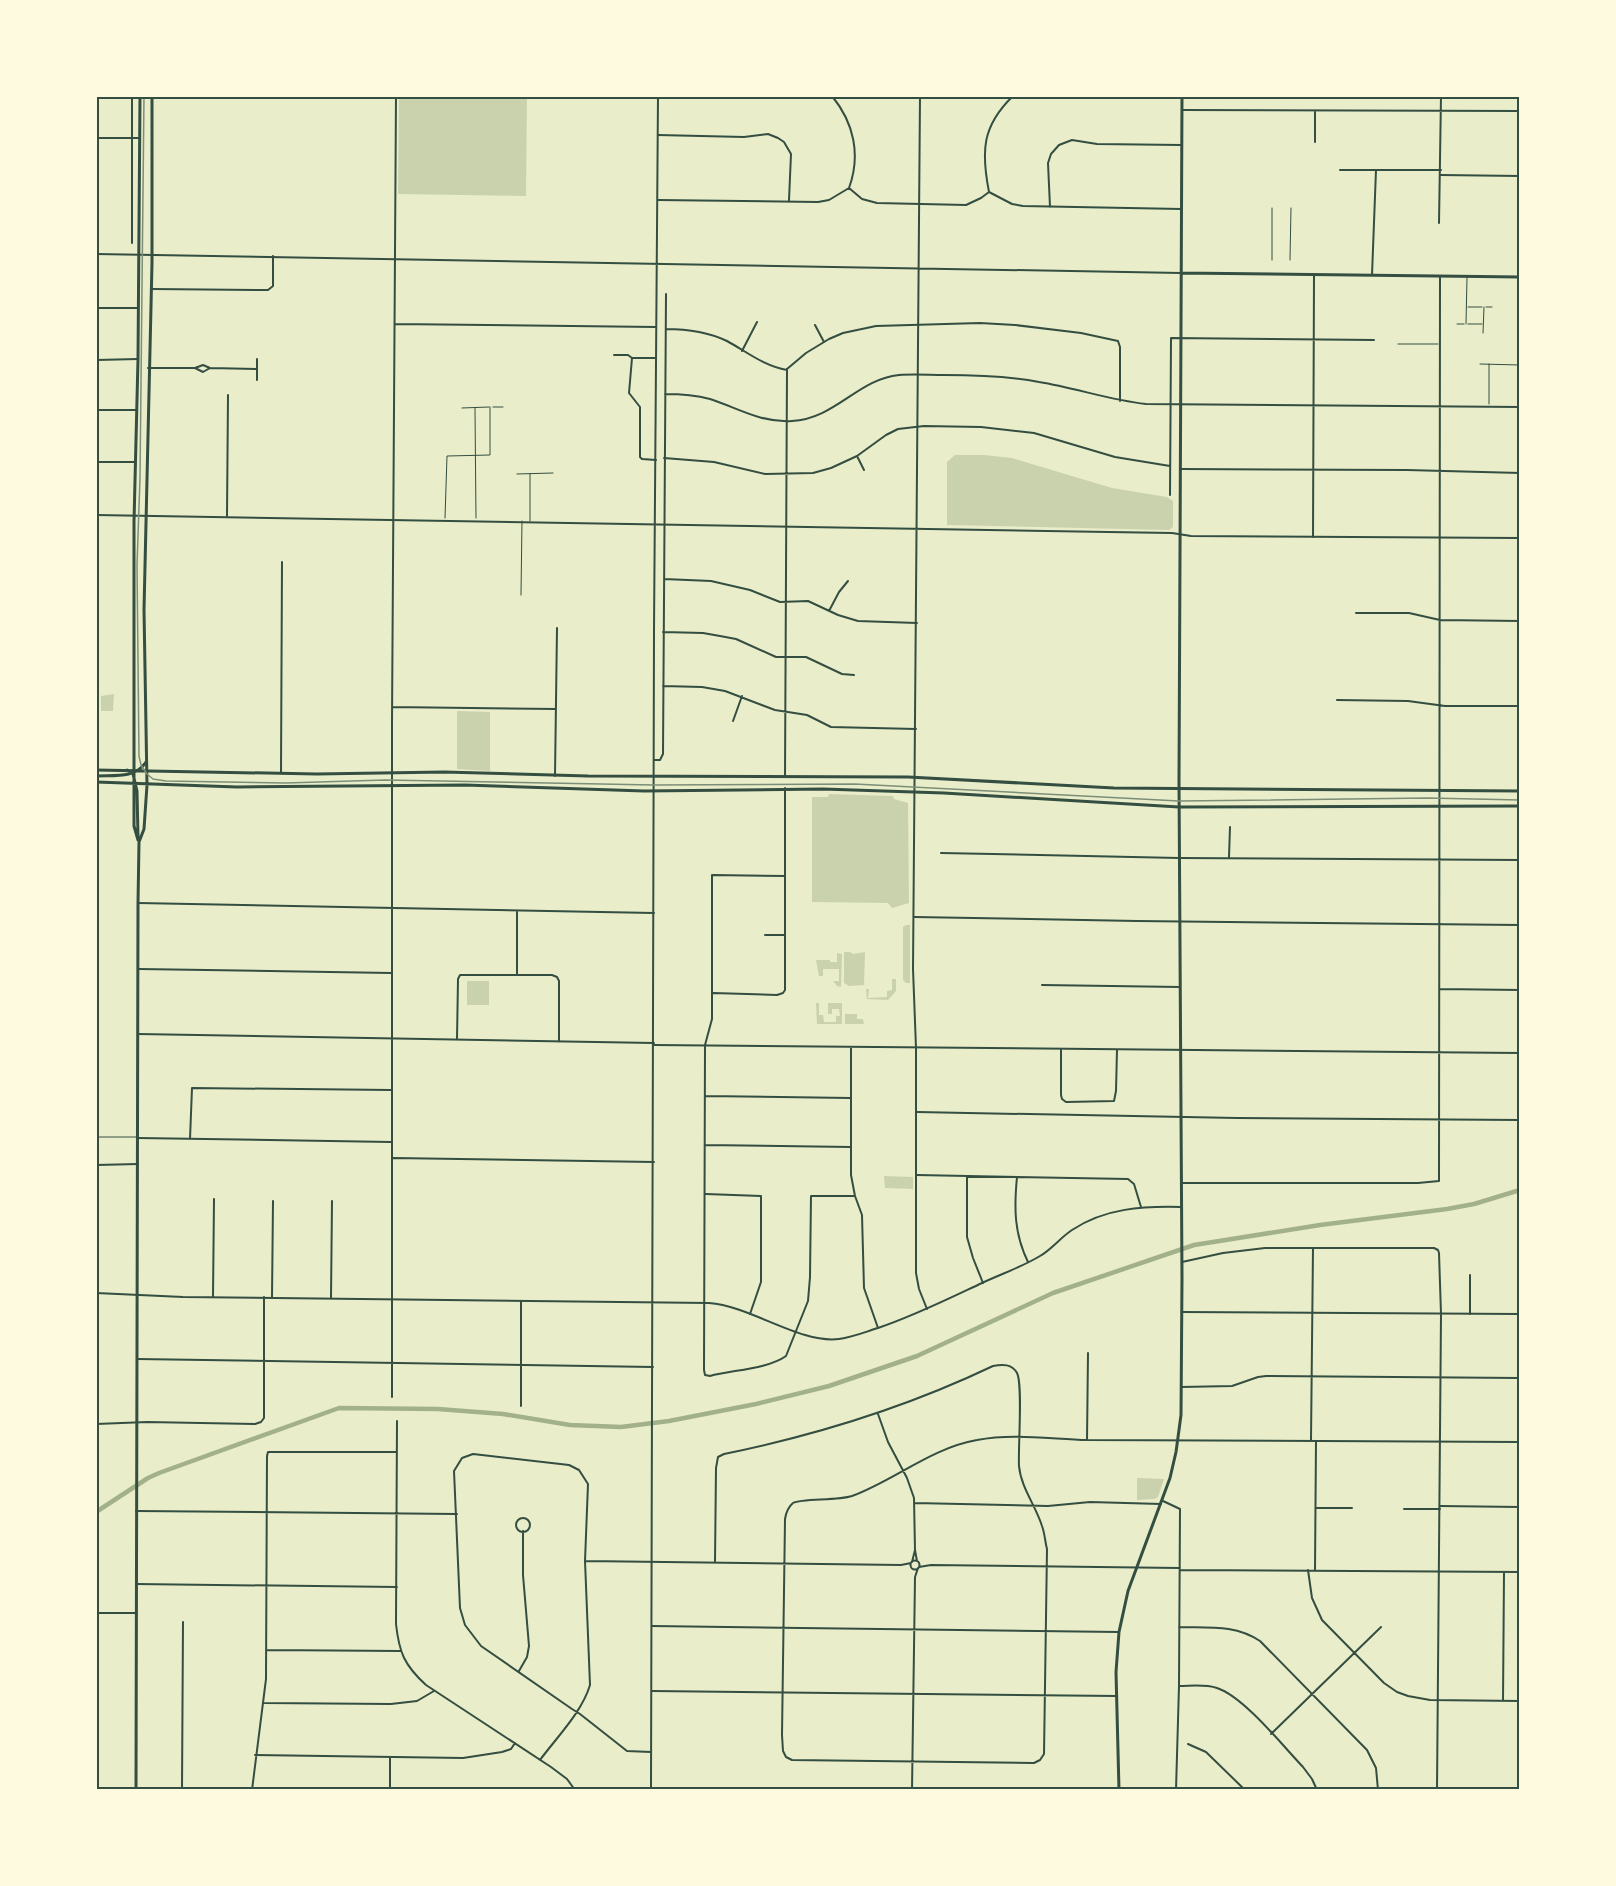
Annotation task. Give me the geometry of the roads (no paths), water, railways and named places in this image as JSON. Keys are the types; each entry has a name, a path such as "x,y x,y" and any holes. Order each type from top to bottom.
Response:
{"main road":[{"path":"136,1790 139,842 134,826 133,772 140,96"},
{"path":"139,842 144,829 147,785 144,610 148,515 152,96"},
{"path":"1119,1790 1117,1696 1119,1632 1128,1591 1162,1502 1178,1440 1181,1387 1179,789 1182,96"},
{"path":"1181,273 1520,277"},
{"path":"141,769 146,761"},
{"path":"96,770 126,769 133,772"},
{"path":"96,776 141,769 281,773 392,771 555,776 915,777 1059,786 1179,789 1520,792"},
{"path":"96,782 237,787 465,785 654,791 784,788 915,792 1179,807 1520,806"}],"street":[{"path":"132,96 132,243"},
{"path":"392,1397 391,973 396,96"},
{"path":"651,1790 658,96"},
{"path":"658,200 789,202 829,200 849,188 855,163 854,139 846,116 832,96"},
{"path":"920,96 913,917 916,1048 916,1272 919,1289 927,1309"},
{"path":"989,192 984,164 988,130 1000,109 1013,96"},
{"path":"1439,223 1441,96"},
{"path":"1182,110 1520,111"},
{"path":"1315,111 1315,142"},
{"path":"658,135 744,137 768,134 784,142 789,148 792,160 789,176 789,202"},
{"path":"96,138 140,138"},
{"path":"1050,207 1048,163 1055,148 1059,145 1072,140 1097,144 1182,145"},
{"path":"1340,170 1441,170"},
{"path":"1372,275 1376,170"},
{"path":"1441,175 1520,176"},
{"path":"849,188 869,202 919,204 966,205 975,202 989,192"},
{"path":"989,192 1012,204 1050,207 1182,209"},
{"path":"96,254 1181,273"},
{"path":"151,289 272,289 273,256"},
{"path":"1313,537 1314,275"},
{"path":"1182,1183 1418,1183 1440,1181 1440,276"},
{"path":"654,760 660,760 663,754 666,294"},
{"path":"96,308 138,308"},
{"path":"742,351 757,322"},
{"path":"785,777 787,370 806,352 824,342 843,333 864,328 980,323 1031,326 1118,341 1120,347 1119,401"},
{"path":"395,324 657,327"},
{"path":"815,325 824,342"},
{"path":"665,329 680,329 711,335 762,362 787,370"},
{"path":"1170,495 1170,339 1174,337 1181,339 1374,340"},
{"path":"614,355 656,358"},
{"path":"632,358 629,393 640,407 640,457 656,460"},
{"path":"257,359 257,380"},
{"path":"96,360 138,360"},
{"path":"148,368 202,366 257,369"},
{"path":"195,368 203,372 210,368"},
{"path":"665,394 694,395 752,416 787,421 802,420 825,413 859,389 881,379 899,375 1015,378 1119,401 1170,404 1520,406"},
{"path":"226,516 228,395"},
{"path":"96,410 137,410"},
{"path":"664,458 699,460 765,474 813,473 831,468 857,456 891,432 904,428 981,426 1048,436 1115,457 1170,466"},
{"path":"857,456 864,470"},
{"path":"96,462 135,462"},
{"path":"1180,469 1520,473"},
{"path":"96,515 656,523 1180,535 1520,538"},
{"path":"281,773 282,562"},
{"path":"664,579 722,583 750,590 780,602 808,601 858,621 917,623"},
{"path":"829,611 848,581"},
{"path":"1356,613 1408,613 1440,620 1520,621"},
{"path":"555,776 557,628"},
{"path":"663,632 703,633 736,639 776,657 806,657 842,674 854,675"},
{"path":"663,686 711,688 742,696 775,710 807,715 831,727 916,729"},
{"path":"733,721 742,696"},
{"path":"1337,700 1408,700 1439,705 1520,706"},
{"path":"392,707 556,709"},
{"path":"654,714 663,714"},
{"path":"712,993 783,993 785,990 784,788"},
{"path":"1229,858 1230,827"},
{"path":"941,853 1179,858 1520,860"},
{"path":"785,876 712,875 711,1019 705,1045 704,1376 748,1368 780,1360 786,1356 808,1301 811,1196 855,1196"},
{"path":"138,903 654,913"},
{"path":"517,910 517,975"},
{"path":"913,917 1520,925"},
{"path":"765,935 785,935"},
{"path":"137,969 391,973"},
{"path":"457,1039 458,979 460,975 517,975 557,977 559,981 559,1042"},
{"path":"1042,985 1180,987"},
{"path":"1440,989 1520,990"},
{"path":"138,1034 1181,1052 1520,1053"},
{"path":"851,1047 851,1175 862,1215 864,1288 878,1328"},
{"path":"1061,1049 1061,1095 1066,1102 1114,1101 1117,1050"},
{"path":"190,1139 192,1088 391,1090"},
{"path":"705,1096 851,1098"},
{"path":"916,1112 1520,1120"},
{"path":"138,1137 391,1142"},
{"path":"705,1145 851,1147"},
{"path":"391,1158 654,1162"},
{"path":"96,1165 138,1164"},
{"path":"917,1175 1128,1179 1134,1184 1141,1207"},
{"path":"967,1176 967,1237 983,1283"},
{"path":"1017,1177 1016,1226 1021,1246 1029,1262"},
{"path":"705,1194 761,1196 761,1282 750,1314"},
{"path":"213,1296 214,1199"},
{"path":"272,1298 273,1201"},
{"path":"331,1298 332,1201"},
{"path":"96,1293 272,1298 704,1303 724,1305 813,1337 832,1340 848,1338 927,1309 1029,1262 1070,1231 1086,1222 1122,1209 1182,1207"},
{"path":"1311,1440 1312,1247"},
{"path":"1182,1262 1247,1249 1312,1247 1434,1248 1438,1250 1441,1377 1437,1790"},
{"path":"1470,1275 1470,1314"},
{"path":"96,1424 255,1424 261,1422 264,1418 264,1297"},
{"path":"521,1301 521,1406"},
{"path":"1182,1311 1520,1314"},
{"path":"1087,1440 1088,1353"},
{"path":"137,1359 652,1367"},
{"path":"715,1562 718,1457 807,1436 878,1414 993,1366 1003,1364 1012,1367 1019,1377 1019,1438 1020,1469 1023,1483 1042,1526 1047,1549 1044,1754 1034,1763 792,1760 786,1758 782,1735 785,1519 792,1505 801,1501 847,1497 874,1487 938,1452 976,1440 1019,1438 1520,1442"},
{"path":"1181,1387 1232,1386 1266,1376 1520,1378"},
{"path":"878,1414 892,1452 912,1491 915,1503 915,1550 918,1568 915,1578 912,1790"},
{"path":"396,1421 396,1624 400,1651 415,1675 434,1691 540,1760 567,1779 575,1790"},
{"path":"1315,1570 1316,1441"},
{"path":"252,1790 255,1755 264,1703 268,1452 396,1452"},
{"path":"540,1760 576,1712 586,1698 590,1684 585,1562 588,1484 575,1467 569,1465 484,1454 466,1456 458,1462 454,1471 459,1599 465,1625 481,1646 519,1671 576,1712 627,1751 651,1752"},
{"path":"915,1503 1033,1505 1162,1502 1180,1509 1176,1790"},
{"path":"1404,1509 1520,1507"},
{"path":"1316,1508 1352,1508"},
{"path":"136,1511 457,1514"},
{"path":"523,1518 528,1521 529,1526 523,1532 516,1526 517,1521 523,1518"},
{"path":"519,1671 527,1657 529,1646 523,1575 523,1532"},
{"path":"915,1550 911,1565 915,1578"},
{"path":"585,1562 901,1564 918,1568 931,1565"},
{"path":"911,1565 918,1562 931,1565 1047,1567 1520,1572"},
{"path":"1308,1570 1312,1598 1322,1620 1384,1683 1397,1692 1417,1699 1520,1701"},
{"path":"1503,1701 1504,1572"},
{"path":"136,1584 397,1587"},
{"path":"96,1613 136,1613"},
{"path":"182,1790 183,1622"},
{"path":"652,1626 1119,1632"},
{"path":"1179,1627 1233,1629 1252,1636 1278,1657 1367,1750 1376,1768 1378,1790"},
{"path":"1271,1734 1381,1627"},
{"path":"266,1650 400,1651"},
{"path":"1179,1686 1208,1686 1224,1691 1239,1701 1308,1774 1317,1790"},
{"path":"264,1703 391,1704 417,1701 434,1691"},
{"path":"651,1691 1117,1696"},
{"path":"255,1755 476,1757 511,1749 515,1743"},
{"path":"1188,1744 1206,1752 1245,1790"},
{"path":"390,1758 390,1790"}],"lane":[{"path":"1272,208 1272,260"},
{"path":"1290,260 1291,208"},
{"path":"1466,324 1467,277"},
{"path":"1466,307 1492,307"},
{"path":"1483,333 1484,307"},
{"path":"1457,324 1484,323"},
{"path":"1398,344 1440,344"},
{"path":"1480,364 1520,365"},
{"path":"1489,364 1489,406"},
{"path":"445,520 447,456 490,455 490,407"},
{"path":"462,408 503,407"},
{"path":"475,408 476,520"},
{"path":"517,474 553,473"},
{"path":"530,474 530,521"},
{"path":"521,596 522,521"},
{"path":"96,1137 138,1137"}],"waterway":[{"path":"96,1512 159,1473 339,1408 438,1409 503,1414 570,1425 621,1427 669,1421 756,1404 829,1386 917,1356 1053,1293 1194,1245 1320,1225 1447,1209 1474,1204 1520,1190"}],"tram line":[{"path":"144,96 137,565 139,756 141,765 153,779 286,783 385,780 654,785 855,784 1179,801 1428,798 1520,800"}]}
